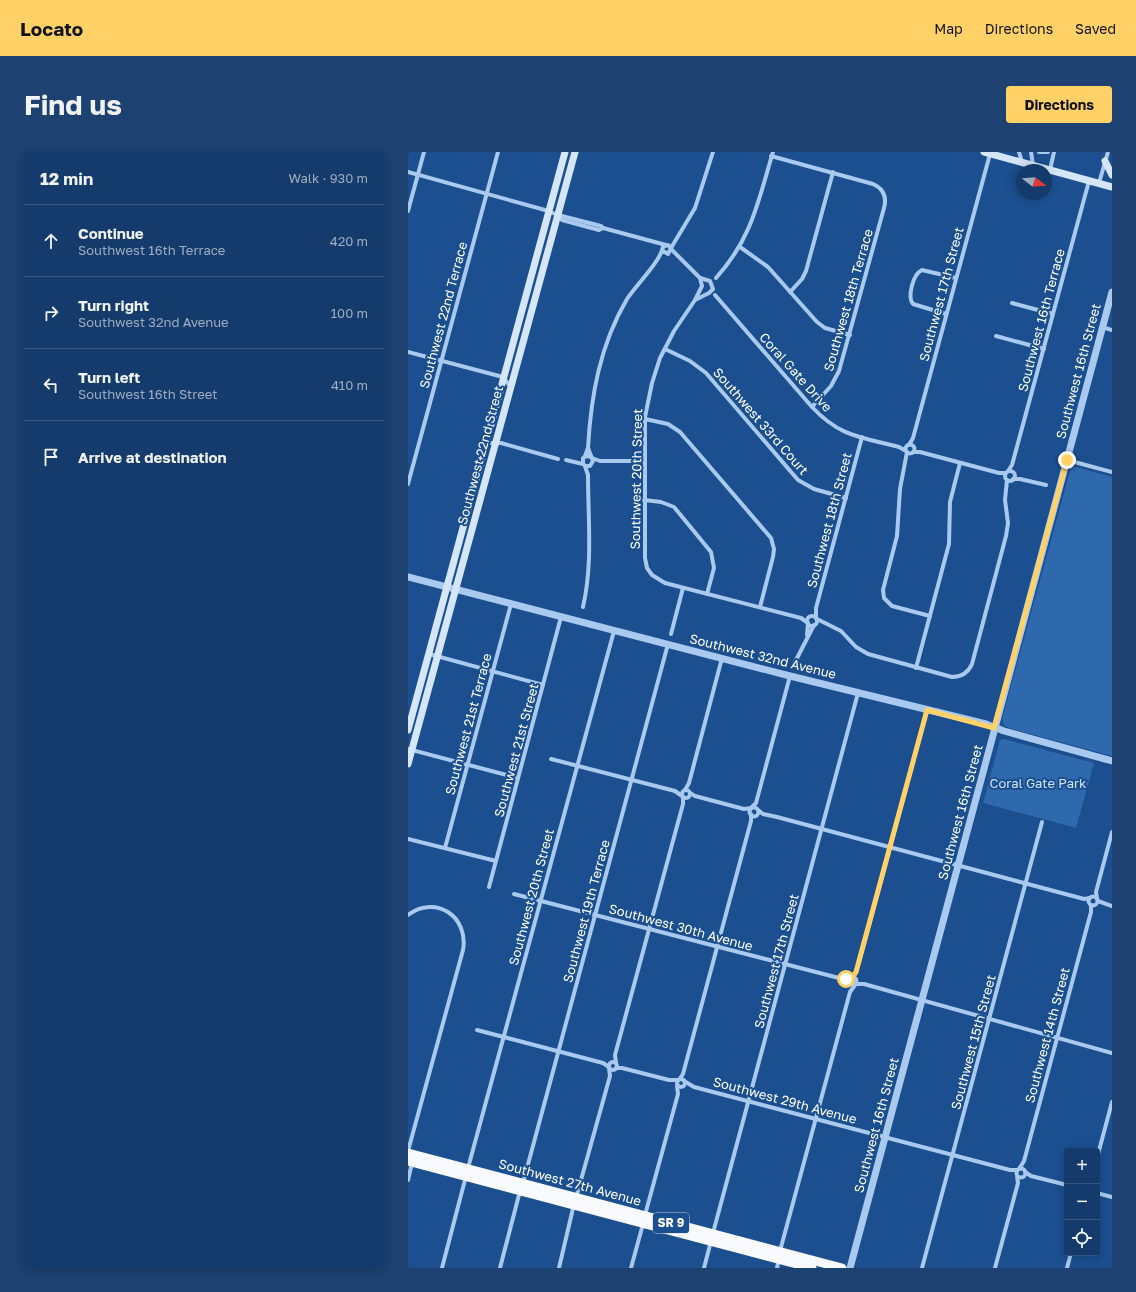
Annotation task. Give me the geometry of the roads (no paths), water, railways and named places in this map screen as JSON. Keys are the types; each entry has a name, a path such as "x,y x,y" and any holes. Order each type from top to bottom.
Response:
{"highway":[{"name":"Southwest 27th Avenue","path":"409,1158 712,1237 779,1260 812,1268"},
{"name":"Southwest 27th Avenue","path":"464,1173 479,1172 522,1187"},
{"name":"Southwest 27th Avenue","path":"779,1260 842,1268"}],"main road":[{"name":"Southwest 22nd Street","path":"408,730 503,377 566,152"},
{"name":"Southwest 22nd Street","path":"408,764 410,750 438,657 575,152"},
{"path":"987,153 1004,154 1028,164"},
{"path":"1106,161 1112,175"},
{"path":"1052,171 1112,187"},
{"path":"474,486 483,491"}],"street":[{"path":"408,211 424,152"},
{"name":"Southwest 22nd Terrace","path":"408,484 498,152"},
{"path":"583,607 587,588 589,563 588,473 584,465 584,457 588,448 592,394 606,344 628,298 658,259 665,252 671,249 697,204 713,152"},
{"path":"1019,152 1022,162"},
{"path":"1031,152 1033,164"},
{"path":"1039,152 1048,152"},
{"path":"1051,164 1054,152"},
{"path":"1099,183 1108,152"},
{"name":"Southwest 17th Street","path":"930,616 894,607 887,603 884,598 884,584 897,536 900,488 906,459 913,439 956,278 987,153"},
{"path":"716,278 740,247 756,212 772,154 833,172 807,268 802,279 790,292"},
{"path":"408,172 549,211 562,220 600,230 603,228 654,244 666,245 675,240"},
{"name":"Southwest 18th Terrace","path":"812,407 827,392 836,378 850,335 885,204 883,192 873,184 833,172"},
{"name":"Southwest 16th Terrace","path":"916,668 952,677 962,675 969,670 972,664 1006,536 1008,523 1005,500 1012,464 1089,181"},
{"path":"654,244 665,252 678,257"},
{"path":"666,245 700,278"},
{"path":"665,252 666,245"},
{"path":"740,247 764,264 820,325 850,335"},
{"path":"946,314 915,304 911,301 912,289 919,271 927,270 956,278"},
{"name":"Southwest 20th Street","path":"683,588 660,582 649,572 645,554 644,419 654,376 665,349 680,320 695,300 702,286 700,278"},
{"name":"Southwest 20th Street","path":"695,300 710,293 713,287 710,282 700,278"},
{"name":"Southwest 16th Street","path":"850,1268 1112,292"},
{"name":"Coral Gate Drive","path":"715,295 812,407 836,428 862,437 1046,485"},
{"path":"1012,303 1053,314"},
{"path":"1102,327 1112,330"},
{"path":"996,336 1044,349"},
{"name":"Southwest 33rd Court","path":"665,349 690,361 706,373 798,480 814,489 846,498"},
{"path":"408,352 503,377 511,387"},
{"path":"644,419 668,424 680,432 766,532 773,545 773,557 760,607"},
{"name":"Southwest 18th Street","path":"815,625 817,618 816,608 862,437"},
{"path":"485,443 496,442 558,459"},
{"path":"588,448 592,457 592,465 588,473"},
{"path":"574,461 584,457 592,457 600,461 644,461"},
{"path":"566,460 584,465 592,465 600,461"},
{"path":"1067,460 1112,472"},
{"path":"801,618 810,616 817,618 841,631 856,647 868,654 916,668 949,544 951,496 960,463"},
{"path":"644,500 661,502 674,507 711,552 714,568 707,594"},
{"name":"Southwest 32nd Avenue","path":"408,577 927,710 1112,761"},
{"path":"671,634 683,588 801,618 808,623 815,625 826,624"},
{"name":"Southwest 21st Terrace","path":"445,848 511,604"},
{"name":"Southwest 18th Street","path":"810,616 816,608"},
{"path":"807,635 810,616"},
{"name":"Southwest 21st Street","path":"489,887 561,617"},
{"path":"794,664 807,635 815,625"},
{"name":"Southwest 20th Street","path":"442,1268 464,1173 504,1037 614,631"},
{"name":"Southwest 19th Terrace","path":"500,1268 668,644"},
{"path":"429,654 543,685"},
{"path":"559,1268 575,1201 722,658"},
{"path":"678,1094 677,1086 683,1074 751,822 751,811 756,803 790,676"},
{"name":"Southwest 17th Street","path":"704,1268 858,693"},
{"path":"779,1260 927,710"},
{"path":"410,750 518,778"},
{"path":"551,759 958,864 1112,906"},
{"path":"751,822 757,812 756,803"},
{"path":"751,811 757,812"},
{"name":"Southwest 15th Street","path":"922,1268 1042,822"},
{"path":"1093,901 1112,832"},
{"path":"408,838 496,861"},
{"name":"Southwest 30th Avenue","path":"514,894 717,948 853,981 1112,1053"},
{"name":"Southwest 14th Street","path":"995,1268 1093,901"},
{"path":"408,915 421,908 438,908 451,914 458,920 463,935 464,945 409,1158 408,1180"},
{"path":"477,1030 669,1080 681,1080"},
{"path":"669,1080 677,1086"},
{"path":"631,1268 678,1094 683,1087 681,1080"},
{"name":"Southwest 29th Avenue","path":"681,1080 694,1087 1021,1173"},
{"name":"Southwest 29th Avenue","path":"677,1086 694,1087"},
{"path":"1100,1148 1112,1102"},
{"path":"1021,1173 1064,1184"},
{"path":"1100,1194 1112,1197"},
{"path":"1068,1268 1071,1256"}],"park label":[{"name":"Coral Gate Park","path":"1038,783"}]}
